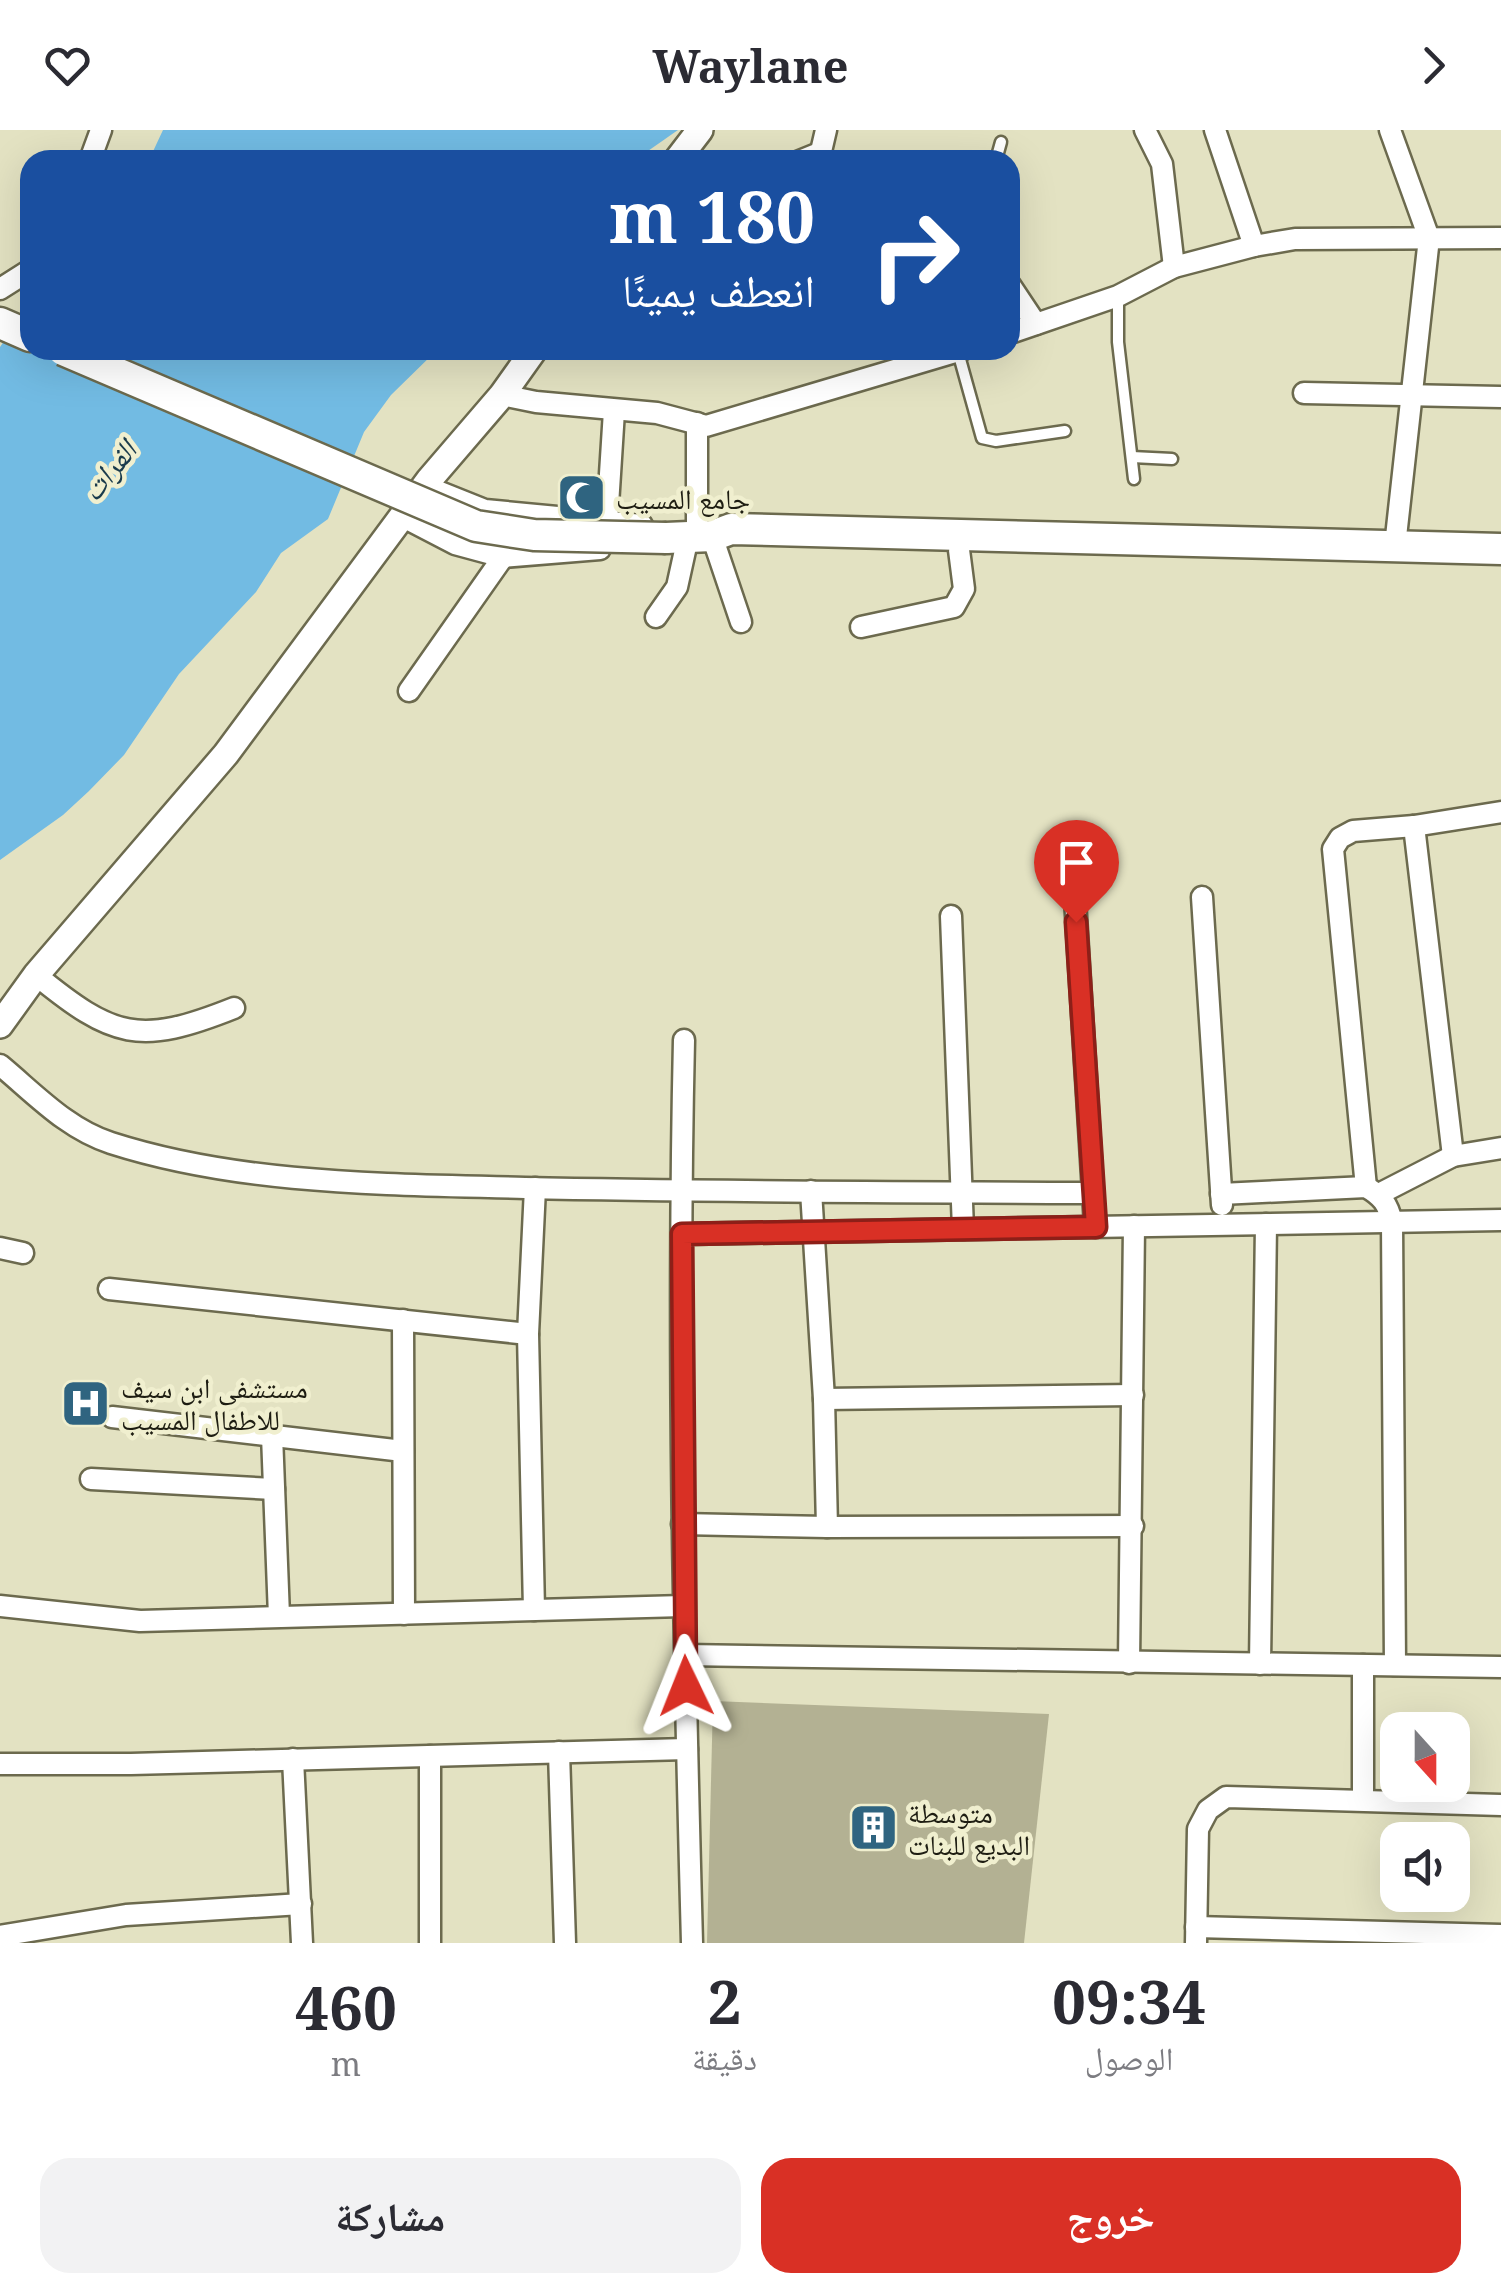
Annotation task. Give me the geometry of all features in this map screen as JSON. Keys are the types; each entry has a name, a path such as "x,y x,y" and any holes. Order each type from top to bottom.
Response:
{"main road":[{"path":"86,360 476,526 534,534 690,537 735,547 1501,566"},
{"path":"690,537 731,529 1501,549"}],"street":[{"path":"685,150 700,130"},
{"path":"1144,130 1162,164 1174,267"},
{"path":"1215,130 1254,246"},
{"path":"1390,130 1429,238 1395,546"},
{"path":"1020,330 1118,296 1174,267 1254,246 1294,239 1501,238"},
{"path":"1020,300 1036,324"},
{"path":"0,1025 36,975 226,754 424,486 527,360"},
{"path":"502,394 657,413 706,426 928,360"},
{"path":"1304,393 1501,397"},
{"path":"606,521 614,410"},
{"path":"656,617 678,587 690,537 696,423"},
{"path":"424,486 485,510 645,526 690,537 740,622"},
{"path":"403,517 455,544 503,557 690,537"},
{"path":"861,627 954,607 964,589 959,550"},
{"path":"409,691 503,557"},
{"path":"1396,1666 1392,1222 1389,1207 1373,1191 1333,849 1340,838 1353,832 1501,812"},
{"path":"1414,826 1453,1156"},
{"path":"1074,883 1096,1227"},
{"path":"1202,897 1224,1225"},
{"path":"951,916 963,1229"},
{"path":"36,975 79,1010 113,1027 141,1034 194,1024 234,1008"},
{"path":"684,1040 682,1606 692,1943"},
{"path":"0,1066 79,1128 110,1143 222,1168 300,1177 535,1188 1093,1193"},
{"path":"1221,1194 1373,1191 1453,1156 1501,1148"},
{"path":"534,1610 528,1334 535,1188"},
{"path":"812,1191 827,1528"},
{"path":"682,1234 1501,1220"},
{"path":"1260,1664 1266,1224"},
{"path":"1129,1663 1134,1226"},
{"path":"0,1248 23,1253"},
{"path":"109,1289 528,1334"},
{"path":"403,1320 404,1614"},
{"path":"824,1399 1133,1395"},
{"path":"112,1417 404,1451"},
{"path":"272,1436 279,1616"},
{"path":"91,1479 274,1490"},
{"path":"682,1524 827,1528 1133,1526"},
{"path":"0,1606 140,1621 682,1606"},
{"path":"685,1655 1501,1667"},
{"path":"1363,1665 1363,1800"},
{"path":"0,1764 687,1748"},
{"path":"559,1752 565,1943"},
{"path":"430,1756 430,1943"},
{"path":"293,1760 302,1943"},
{"path":"1498,1938 1196,1935 1198,1829 1217,1802 1238,1795 1501,1805"},
{"path":"0,1936 126,1915 300,1904"}],"lane":[{"path":"999,150 1002,142"},
{"path":"1118,296 1118,342 1134,480"},
{"path":"962,360 982,438 996,442 1065,431"},
{"path":"1132,457 1172,459"}],"water":[{"path":"163,130 678,130 649,150 154,150"},
{"name":"الفرات","path":"20,318 20,360 427,360 391,395 364,432 328,519 281,553 256,592 179,674 124,755 63,815 0,860 0,347"}],"building":[{"name":"متوسطة البديع للبنات","path":"713,1701 1049,1714 1024,1943 707,1943"}],"place":[{"name":"جامع المسيب","path":"581,498"},
{"name":"مستشفى ابن سيف للاطفال المسيب","path":"86,1403"},
{"name":"متوسطة البديع للبنات","path":"873,1828"}],"route":[{"path":"686,1686 682,1606 682,1234 1096,1227 1076,922"}]}
